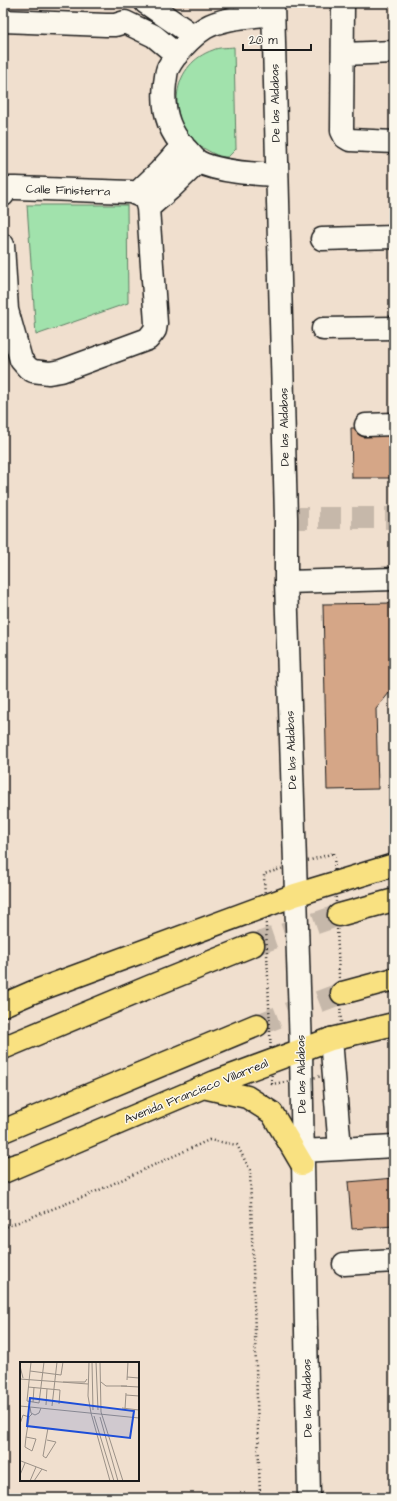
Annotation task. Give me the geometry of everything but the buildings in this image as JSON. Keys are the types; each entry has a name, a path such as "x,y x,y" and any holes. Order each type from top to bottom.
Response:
{"main road":[{"path":"3,1005 34,992 295,895 394,865"},
{"path":"339,915 394,900"},
{"path":"3,1048 149,987 253,946"},
{"path":"342,993 394,979"},
{"name":"Avenida Francisco Villarreal","path":"8,1168 202,1087 271,1061 336,1038 394,1024"},
{"path":"3,1131 257,1025"},
{"path":"202,1087 247,1097 272,1113 302,1157"}],"street":[{"path":"146,3 194,36"},
{"path":"343,3 344,54 342,131 346,137 358,142 394,142"},
{"path":"273,8 222,21 206,28 194,36 177,55 168,69 164,90 165,108 169,125 176,138 198,162 242,173 277,175"},
{"name":"De las Aldabas","path":"273,8 286,582 301,1050 309,1498"},
{"path":"3,21 106,25 129,12 177,55"},
{"path":"344,54 394,52"},
{"path":"3,245 5,310 21,360 28,368 34,371 49,374 148,339 152,335 156,323 144,206 159,172 183,145"},
{"path":"144,206 170,190 198,162"},
{"name":"Calle Finisterra","path":"3,195 7,188 144,206"},
{"path":"322,239 394,237"},
{"path":"323,329 394,328"},
{"path":"366,425 394,424"},
{"path":"286,582 394,580"},
{"path":"336,1038 340,1149"},
{"path":"302,1157 340,1149 394,1146"},
{"path":"344,1264 394,1261"}],"path":[{"path":"334,853 336,1038 343,1073"},
{"path":"264,874 272,1084"},
{"path":"3,1228 86,1196 209,1140 237,1145 250,1170 260,1498"}],"green space":[{"path":"234,47 236,149 228,157 225,157 214,154 192,142 184,130 179,117 177,103 178,90 182,77 189,66 200,57 215,49"},
{"path":"27,205 127,205 128,303 36,335"}],"tunnel":[{"path":"286,518 394,518"},
{"path":"253,945 339,915"},
{"path":"257,1025 342,993"}]}
